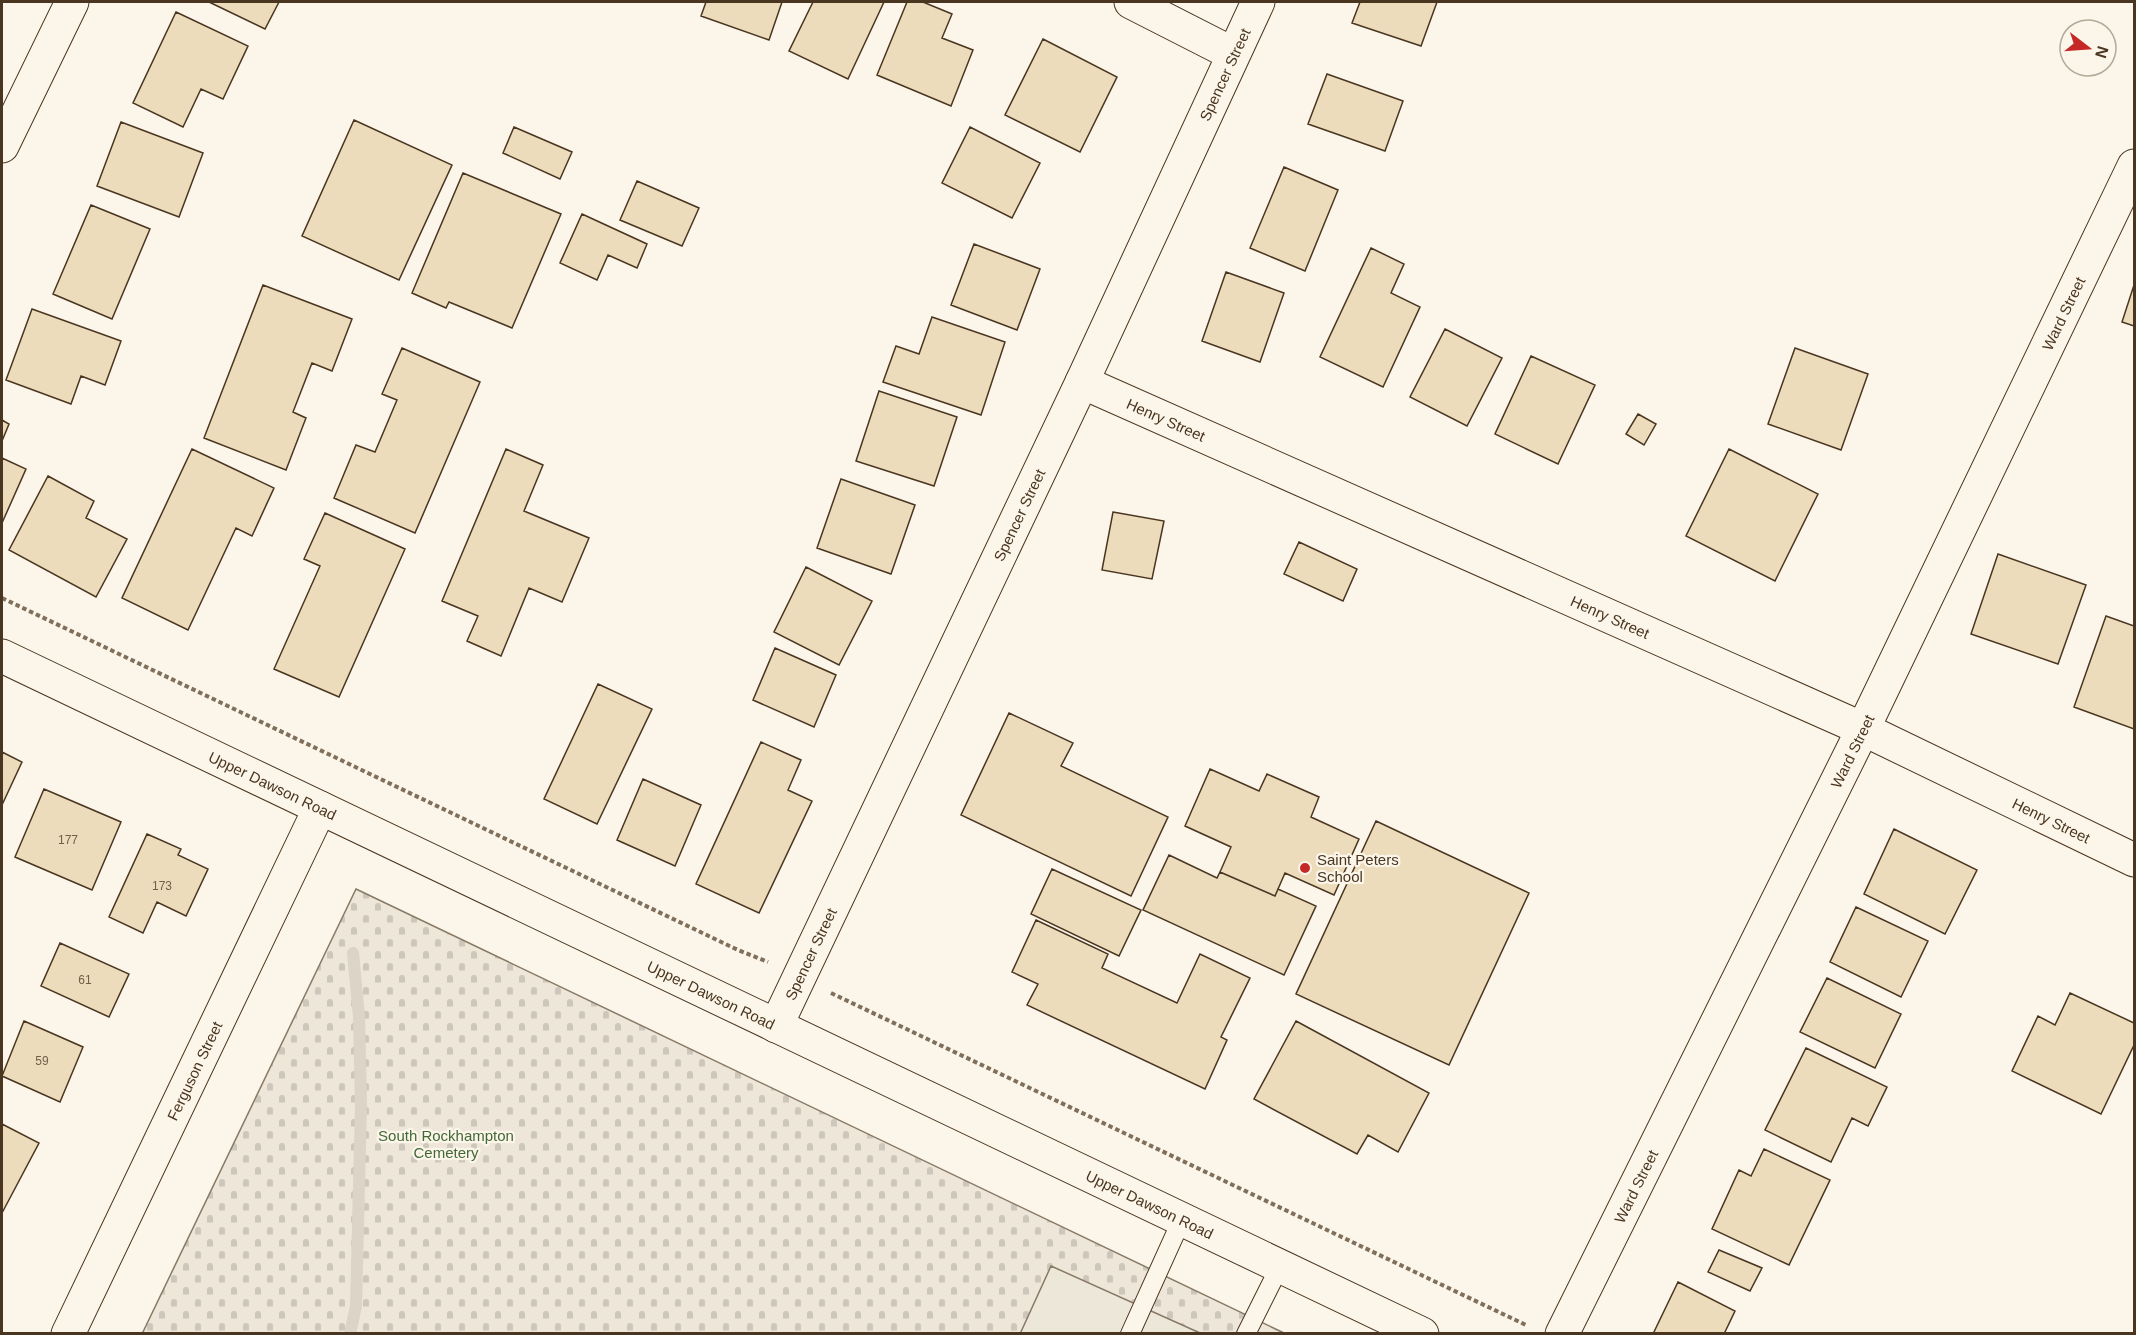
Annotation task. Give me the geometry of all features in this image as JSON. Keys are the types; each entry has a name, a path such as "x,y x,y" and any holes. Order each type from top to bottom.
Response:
{"street":[{"path":"2,146 72,2"},
{"path":"1131,2 1233,54"},
{"name":"Spencer Street","path":"776,1026 1082,382 1257,2"},
{"name":"Ward Street","path":"1547,1331 1863,729 2134,166"},
{"name":"Henry Street","path":"1082,382 1863,729 2134,860"},
{"name":"Upper Dawson Road","path":"2,656 1422,1334"},
{"name":"Ferguson Street","path":"68,1334 320,808"}],"lane":[{"path":"1130,1334 1182,1219"},
{"path":"1246,1334 1280,1266"}],"path":[{"path":"2,598 342,762 1547,1331"}],"green space":[{"name":"South Rockhampton Cemetery","path":"356,889 1284,1333 142,1334"}],"shaded area":[{"path":"1051,1266 1200,1333 1020,1334"}],"building":[{"path":"209,2 279,2 265,29"},
{"path":"706,2 782,2 769,40 701,16"},
{"path":"813,2 884,2 848,79 789,51"},
{"path":"907,2 923,2 952,14 942,38 973,50 951,106 877,75"},
{"path":"1360,2 1437,2 1421,46 1352,23"},
{"path":"176,12 248,46 223,99 201,89 183,127 133,103"},
{"path":"1043,39 1117,77 1080,152 1005,115"},
{"path":"1327,74 1403,101 1385,151 1308,124"},
{"path":"354,120 452,165 399,280 302,236"},
{"path":"121,122 203,153 179,217 97,186"},
{"path":"514,127 572,152 560,179 503,153"},
{"path":"970,127 1040,163 1012,218 942,183"},
{"path":"1284,167 1338,190 1305,271 1250,248"},
{"path":"463,173 561,214 512,328 449,302 446,308 412,293"},
{"path":"637,181 699,208 682,246 620,220"},
{"path":"91,205 150,229 112,319 53,294"},
{"path":"582,214 647,244 637,268 608,255 597,280 560,263"},
{"path":"974,244 1040,269 1017,330 951,305"},
{"path":"1371,248 1404,264 1391,293 1420,307 1383,387 1320,357"},
{"path":"1226,272 1284,293 1260,362 1202,341"},
{"path":"263,285 352,319 332,371 312,363 293,412 306,418 286,470 204,438"},
{"path":"2134,285 2134,326 2122,322"},
{"path":"32,309 121,341 105,385 81,376 71,404 6,380"},
{"path":"932,317 1005,342 981,415 883,382 896,346 919,354"},
{"path":"1445,329 1502,358 1467,426 1410,397"},
{"path":"402,348 480,382 415,533 334,498 356,445 375,452 397,400 382,394"},
{"path":"1795,348 1868,374 1841,450 1768,424"},
{"path":"1531,356 1595,385 1558,464 1495,434"},
{"path":"879,391 957,417 934,486 856,461"},
{"path":"1638,414 1656,424 1644,445 1626,434"},
{"path":"2,420 9,424 2,441"},
{"path":"192,449 274,488 252,536 236,528 188,630 122,598"},
{"path":"506,449 543,465 524,511 589,538 562,602 529,588 501,656 467,641 478,616 442,601"},
{"path":"1729,449 1818,494 1775,581 1686,536"},
{"path":"2,458 26,469 2,523"},
{"path":"48,476 94,501 86,518 127,539 96,597 9,550"},
{"path":"841,479 915,505 891,574 817,548"},
{"path":"1113,512 1164,521 1152,579 1102,570"},
{"path":"325,513 405,549 339,697 274,669 320,566 304,559"},
{"path":"1299,542 1357,569 1343,601 1284,574"},
{"path":"1998,554 2086,585 2058,664 1971,634"},
{"path":"806,567 872,601 839,665 774,632"},
{"path":"2106,616 2134,626 2134,729 2074,707"},
{"path":"775,648 836,675 814,727 753,700"},
{"path":"598,684 652,709 597,824 544,799"},
{"path":"1009,713 1073,743 1061,766 1168,817 1131,896 961,815"},
{"path":"761,742 801,760 788,790 812,801 759,913 696,884"},
{"path":"2,752 22,762 2,805"},
{"path":"1210,769 1259,791 1267,774 1319,797 1311,817 1359,839 1334,895 1285,873 1275,896 1220,872 1231,847 1185,826"},
{"path":"643,779 701,805 675,866 617,840"},
{"path":"44,789 121,822 92,890 15,857"},
{"path":"1376,821 1529,893 1449,1065 1296,994"},
{"path":"1894,829 1977,870 1945,934 1864,894"},
{"path":"147,834 181,849 178,855 208,869 186,916 157,902 143,933 109,917"},
{"path":"1169,855 1217,878 1220,872 1275,896 1278,889 1316,906 1284,975 1143,910"},
{"path":"1052,869 1141,910 1119,956 1031,914"},
{"path":"1856,907 1928,941 1901,997 1830,962"},
{"path":"1036,920 1108,954 1102,968 1177,1003 1200,954 1250,978 1221,1037 1227,1040 1205,1089 1027,1005 1038,984 1012,972"},
{"path":"60,943 129,974 109,1017 41,986"},
{"path":"1827,978 1901,1014 1875,1068 1800,1032"},
{"path":"2070,993 2134,1023 2134,1045 2101,1114 2012,1071 2038,1016 2055,1025"},
{"path":"24,1021 83,1047 60,1102 2,1076"},
{"path":"1296,1021 1429,1093 1398,1152 1368,1135 1357,1154 1254,1099"},
{"path":"1806,1048 1887,1087 1868,1126 1852,1118 1831,1162 1765,1130"},
{"path":"2,1124 39,1143 2,1213"},
{"path":"1764,1149 1830,1180 1789,1265 1712,1229 1739,1170 1751,1176"},
{"path":"1719,1250 1762,1268 1750,1291 1708,1272"},
{"path":"1678,1282 1735,1311 1724,1334 1653,1334"}],"waterway":[{"path":"350,1334 356,1306 361,1105 359,1017 353,953"}],"place":[{"name":"Saint Peters School","path":"1305,868"}]}
